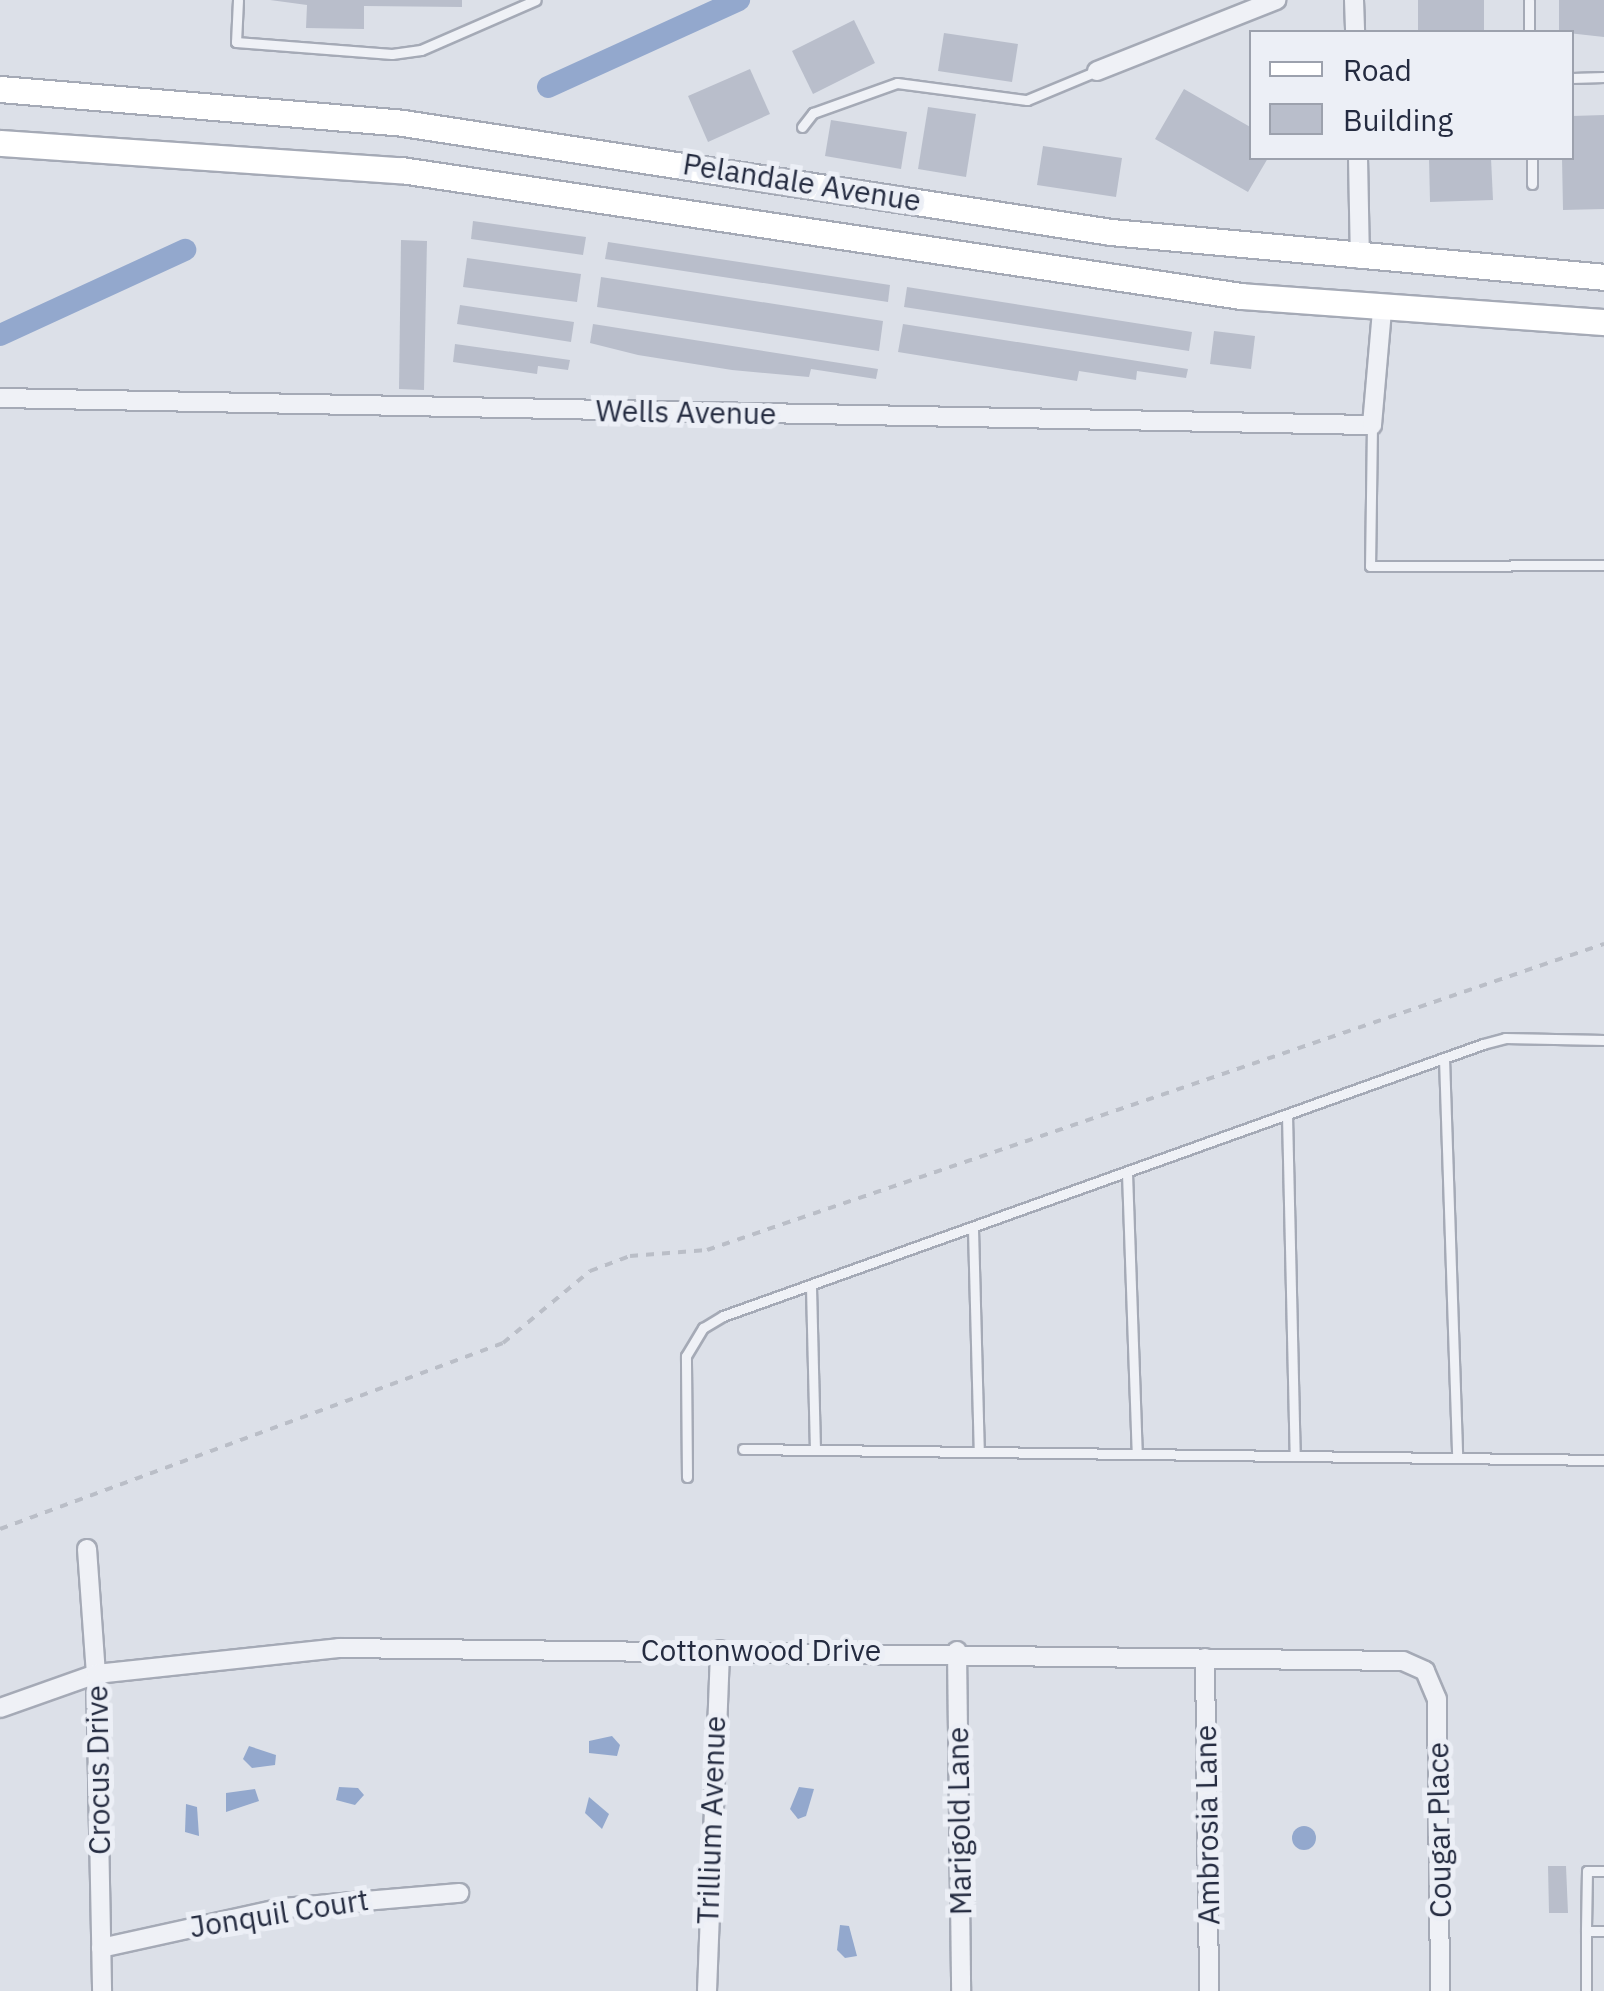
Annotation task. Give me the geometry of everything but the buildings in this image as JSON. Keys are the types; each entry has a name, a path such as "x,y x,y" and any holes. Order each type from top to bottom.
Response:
{"main road":[{"name":"Pelandale Avenue","path":"0,89 402,123 1111,232 1360,259 1604,276"},
{"name":"Pelandale Avenue","path":"0,143 400,170 1077,274 1382,310 1604,322"}],"street":[{"path":"1097,71 1276,0"},
{"path":"1354,0 1355,30"},
{"path":"1358,160 1360,259"},
{"path":"1372,426 1382,310"},
{"name":"Wells Avenue","path":"0,398 1372,426"},
{"name":"Crocus Drive","path":"87,1550 96,1674 102,1991"},
{"name":"Cottonwood Drive","path":"0,1708 96,1674 339,1648 957,1652 1403,1661 1425,1671"},
{"name":"Trillium Avenue","path":"707,1991 720,1650"},
{"name":"Marigold Lane","path":"957,1652 961,1991"},
{"name":"Ambrosia Lane","path":"1205,1658 1209,1991"},
{"name":"Cougar Place","path":"1425,1671 1437,1699 1440,1991"},
{"name":"Jonquil Court","path":"100,1948 283,1908 459,1892"}],"lane":[{"path":"238,0 236,42 392,54 421,50 536,0"},
{"path":"1529,0 1530,30"},
{"path":"802,127 812,113 897,83 1026,100 1097,71"},
{"path":"1574,78 1604,77"},
{"path":"1532,160 1532,184"},
{"path":"1372,426 1370,566 1604,565"},
{"path":"687,1477 686,1356 696,1336 740,1308 811,1287 1505,1038 1604,1040"},
{"path":"1444,1058 1457,1458"},
{"path":"1287,1115 1294,1456"},
{"path":"1127,1173 1138,1454"},
{"path":"973,1229 979,1452"},
{"path":"811,1287 815,1450"},
{"path":"744,1448 1604,1460"},
{"path":"1586,1991 1587,1871 1604,1871"},
{"path":"1586,1931 1604,1932"}],"path":[{"path":"0,1529 502,1343 590,1271 630,1256 707,1250 1604,944"}],"water":[{"path":"612,1736 620,1745 617,1756 589,1753 589,1741"},
{"path":"249,1746 276,1755 275,1765 252,1768 243,1759"},
{"path":"339,1787 358,1788 364,1795 355,1805 336,1800"},
{"path":"799,1787 814,1789 806,1816 798,1819 790,1809"},
{"path":"255,1789 259,1801 226,1812 226,1793"},
{"path":"589,1797 609,1814 602,1829 585,1813"},
{"path":"186,1804 197,1807 199,1836 185,1832"},
{"path":"1304,1826 1316,1838 1304,1850 1292,1838"},
{"path":"840,1925 849,1926 857,1956 845,1958 837,1950"}],"waterway":[{"path":"548,87 739,0"},
{"path":"0,335 185,250"}]}
